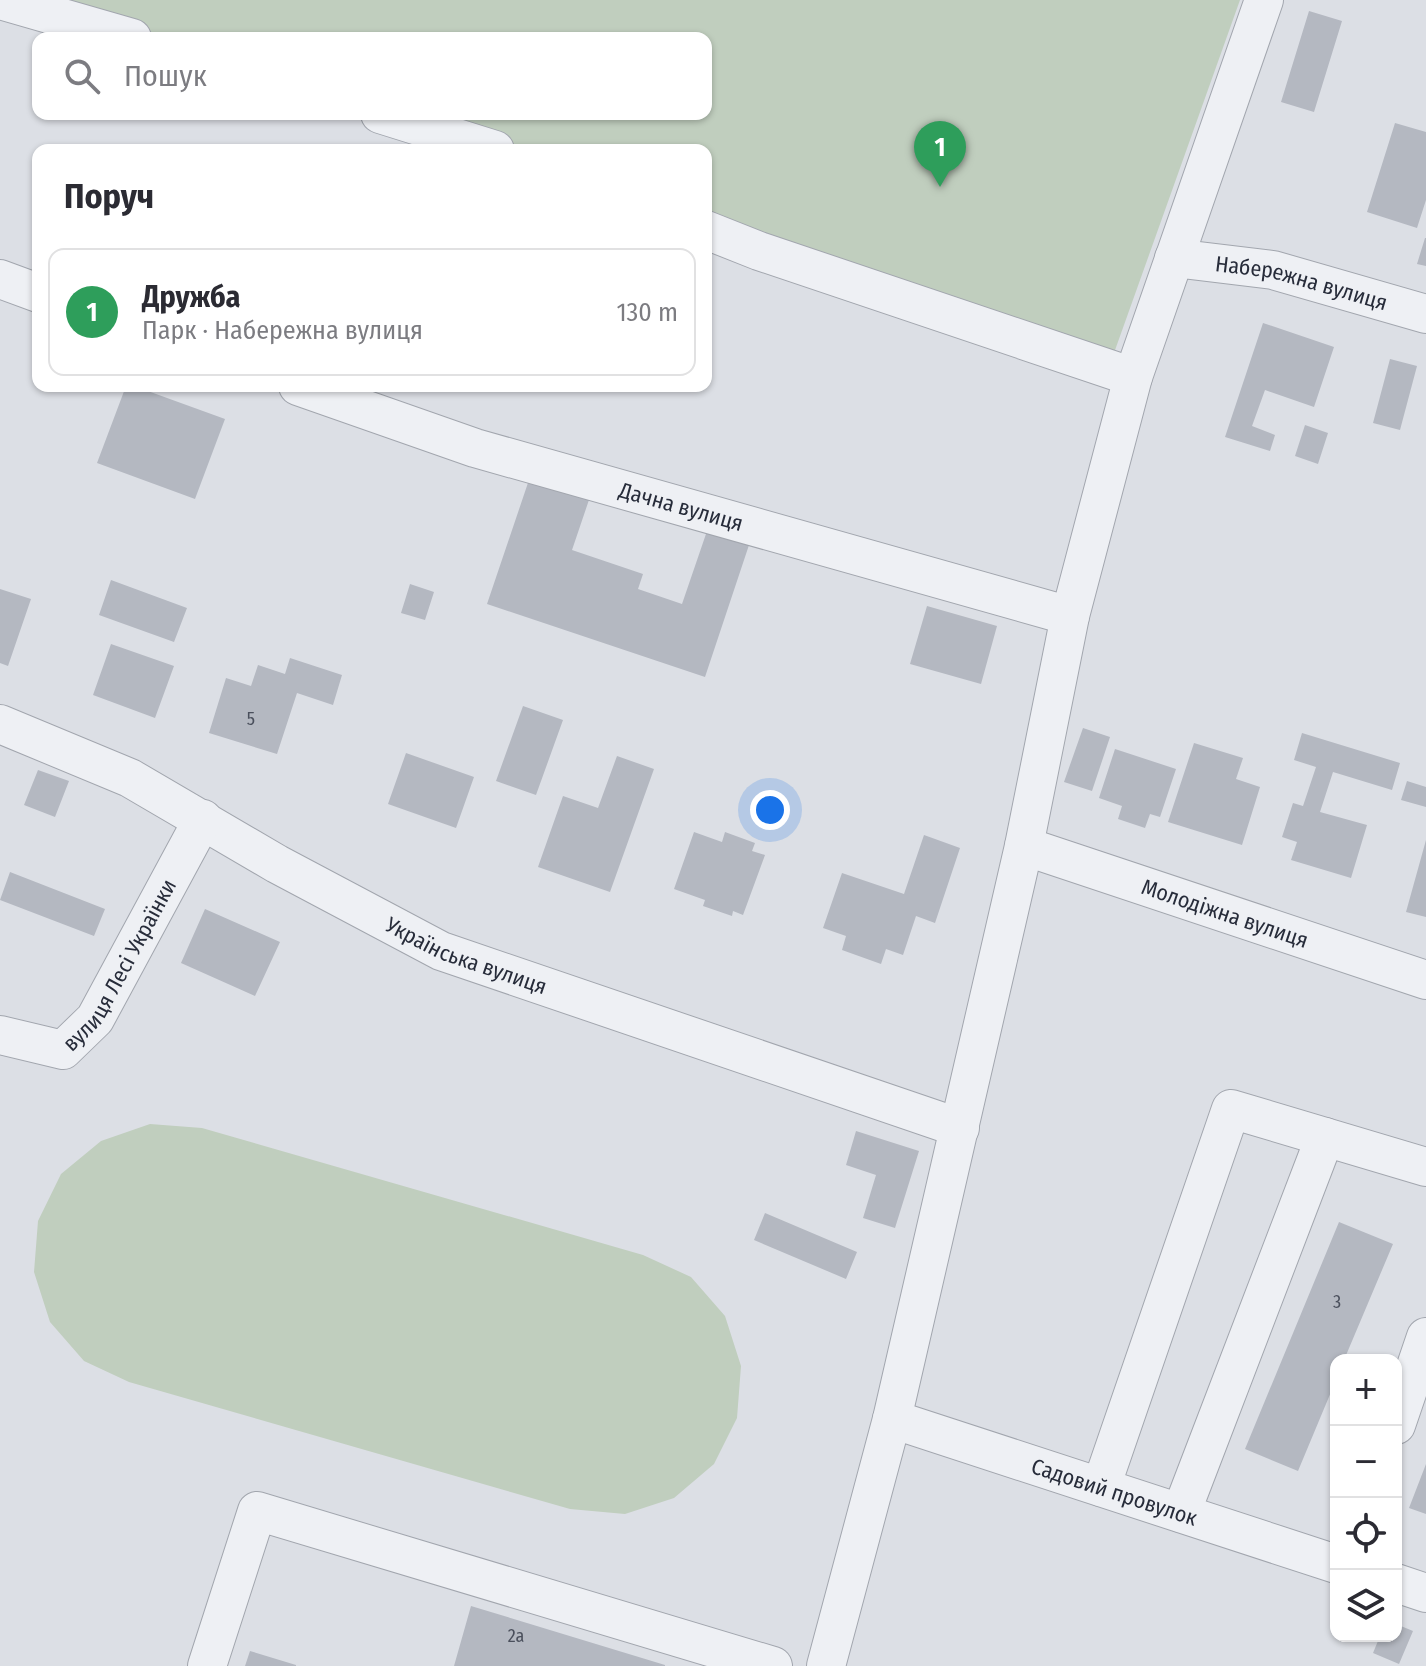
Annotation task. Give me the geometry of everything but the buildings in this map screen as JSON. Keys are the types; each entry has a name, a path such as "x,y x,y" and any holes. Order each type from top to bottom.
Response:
{"street":[{"path":"0,0 111,32"},
{"path":"826,1666 892,1419 960,1128 1024,846 1070,616 1133,377 1264,0"},
{"path":"399,120 476,144"},
{"path":"712,232 1133,377"},
{"name":"Набережна вулиця","path":"1174,258 1273,270 1426,314"},
{"path":"0,279 32,291"},
{"name":"Дачна вулиця","path":"315,392 475,448 1070,616"},
{"name":"Українська вулиця","path":"0,724 130,778 277,864 441,951 960,1128"},
{"name":"вулиця Лесі Українки","path":"0,1035 63,1050 95,1019 203,819"},
{"name":"Молодіжна вулиця","path":"1024,846 1426,980"},
{"path":"1101,1487 1231,1109 1426,1167"},
{"path":"1181,1513 1325,1137"},
{"path":"1409,1409 1426,1337"},
{"name":"Садовий провулок","path":"892,1419 1330,1562"},
{"path":"207,1666 257,1511 773,1666"},
{"path":"1402,1585 1426,1593"}],"green space":[{"path":"0,0 1240,0 1114,353 712,226 712,144 454,144 378,120 712,120 712,32 99,32"},
{"path":"150,1124 202,1128 643,1255 691,1277 725,1316 741,1366 737,1418 714,1464 674,1498 625,1514 570,1509 129,1382 84,1361 50,1322 34,1272 38,1221 61,1174 101,1141"}],"place":[{"name":"Дружба","path":"940,187"}]}
